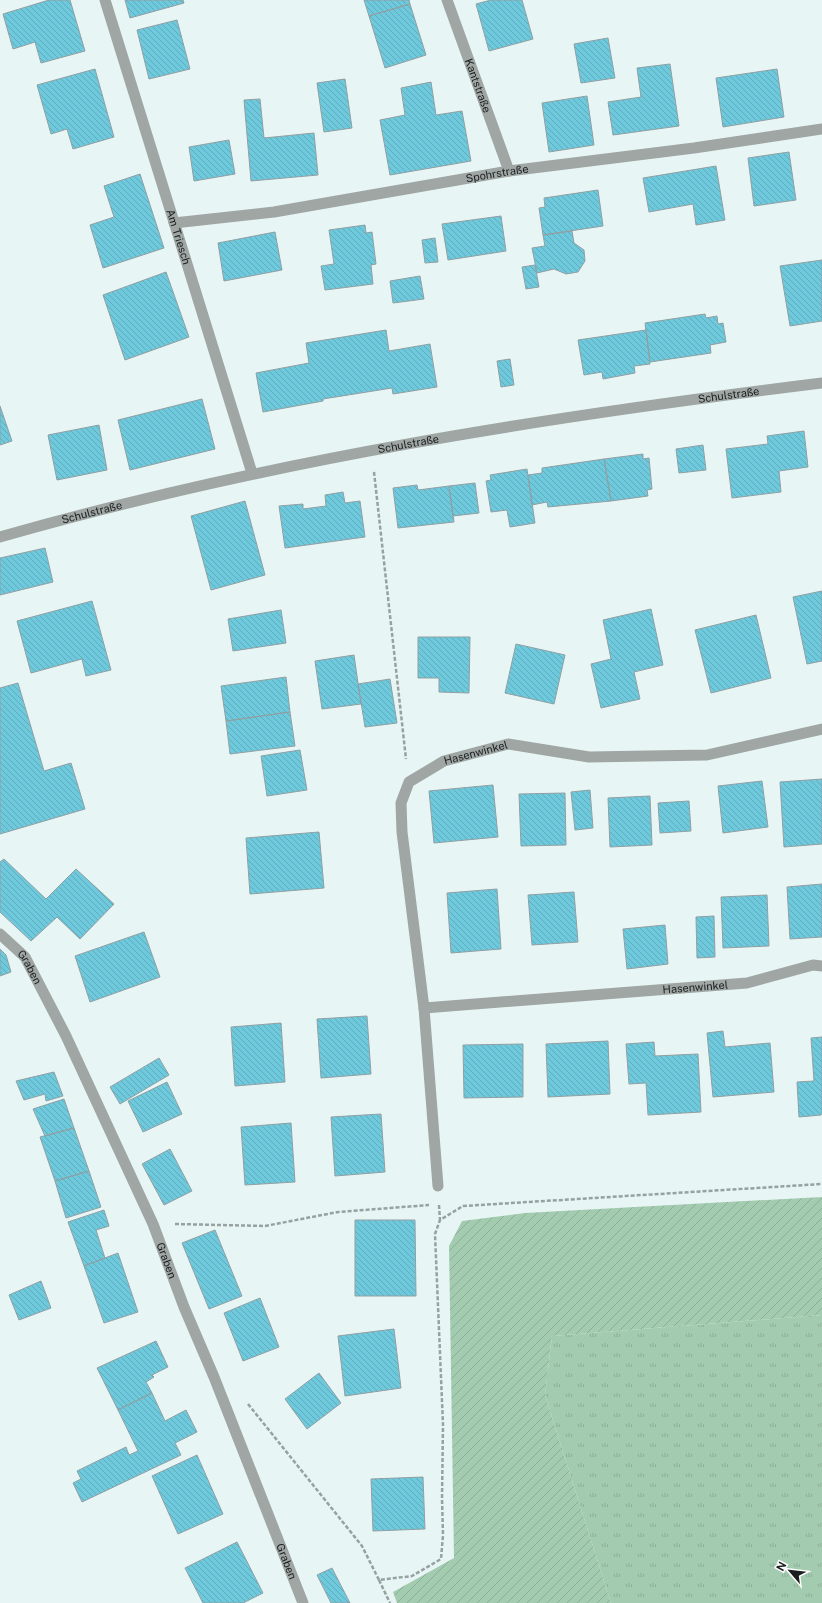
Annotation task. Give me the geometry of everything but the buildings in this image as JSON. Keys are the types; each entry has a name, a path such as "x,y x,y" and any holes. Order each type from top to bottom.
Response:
{"street":[{"name":"Am Triesch","path":"105,0 252,473"},
{"name":"Kantstraße","path":"447,0 509,171"},
{"name":"Spohrstraße","path":"174,223 274,212 509,171 694,148 822,129"},
{"name":"Schulstraße","path":"0,537 48,523 252,473 499,428 676,401 822,383"},
{"name":"Hasenwinkel","path":"409,782 444,761 508,744 589,757 707,755 822,729"},
{"path":"409,782 401,803 402,832 424,1008 438,1186"},
{"name":"Graben","path":"0,934 26,957 66,1036 153,1224 184,1307 214,1377 303,1603"},
{"name":"Hasenwinkel","path":"424,1008 747,983 814,965 822,966"}],"path":[{"path":"372,451 409,782"},
{"path":"379,1580 412,1576 441,1559 443,1535 442,1499 444,1425 435,1234 440,1220 463,1206 822,1184"},
{"path":"153,1224 265,1226 338,1212 439,1204"},
{"path":"244,1398 362,1546 390,1603"}],"green space":[{"path":"822,1197 822,1315 552,1336 545,1395 611,1603 397,1603 393,1592 454,1558 449,1246 462,1221 525,1213"},
{"path":"822,1315 822,1603 611,1603 545,1395 552,1336"}]}
